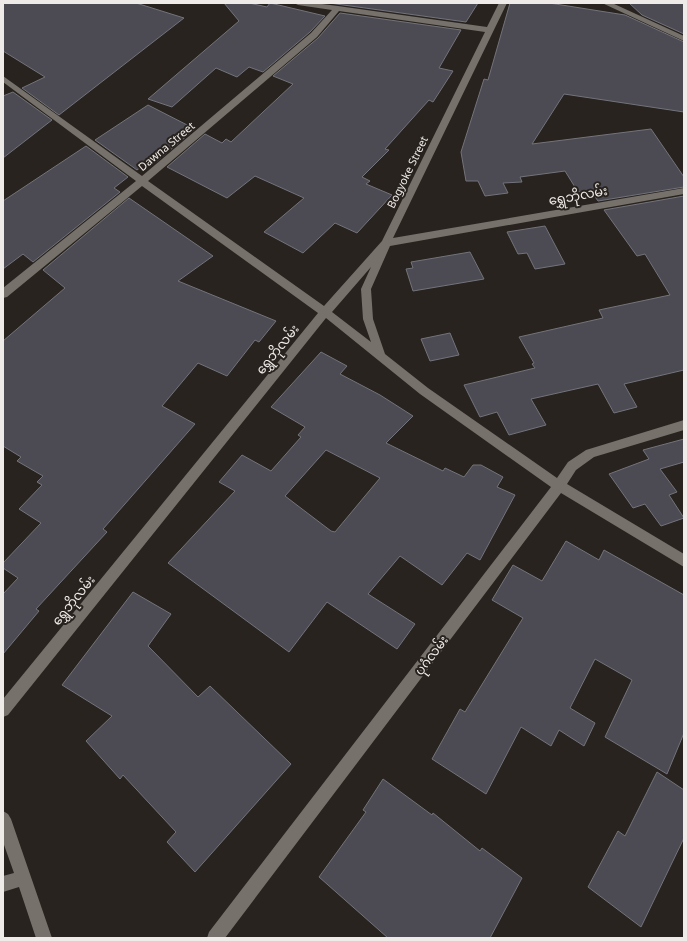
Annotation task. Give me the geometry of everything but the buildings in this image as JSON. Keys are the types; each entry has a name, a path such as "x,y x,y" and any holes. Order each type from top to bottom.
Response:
{"street":[{"path":"298,3 490,30"},
{"name":"Bogyoke Street","path":"382,357 368,319 366,289 386,243 503,3"},
{"path":"606,3 684,39"},
{"name":"Dawna Street","path":"3,294 142,181 314,35 338,8"},
{"path":"3,78 142,181 325,312 424,391 559,486 684,561"},
{"name":"ရွှေဘိုလမ်း","path":"3,710 325,312 386,243 684,191"},
{"name":"ပုဂံလမ်း","path":"215,938 559,486 572,466 590,453 684,425"},
{"path":"3,819 44,938"},
{"path":"3,884 23,878"}]}
